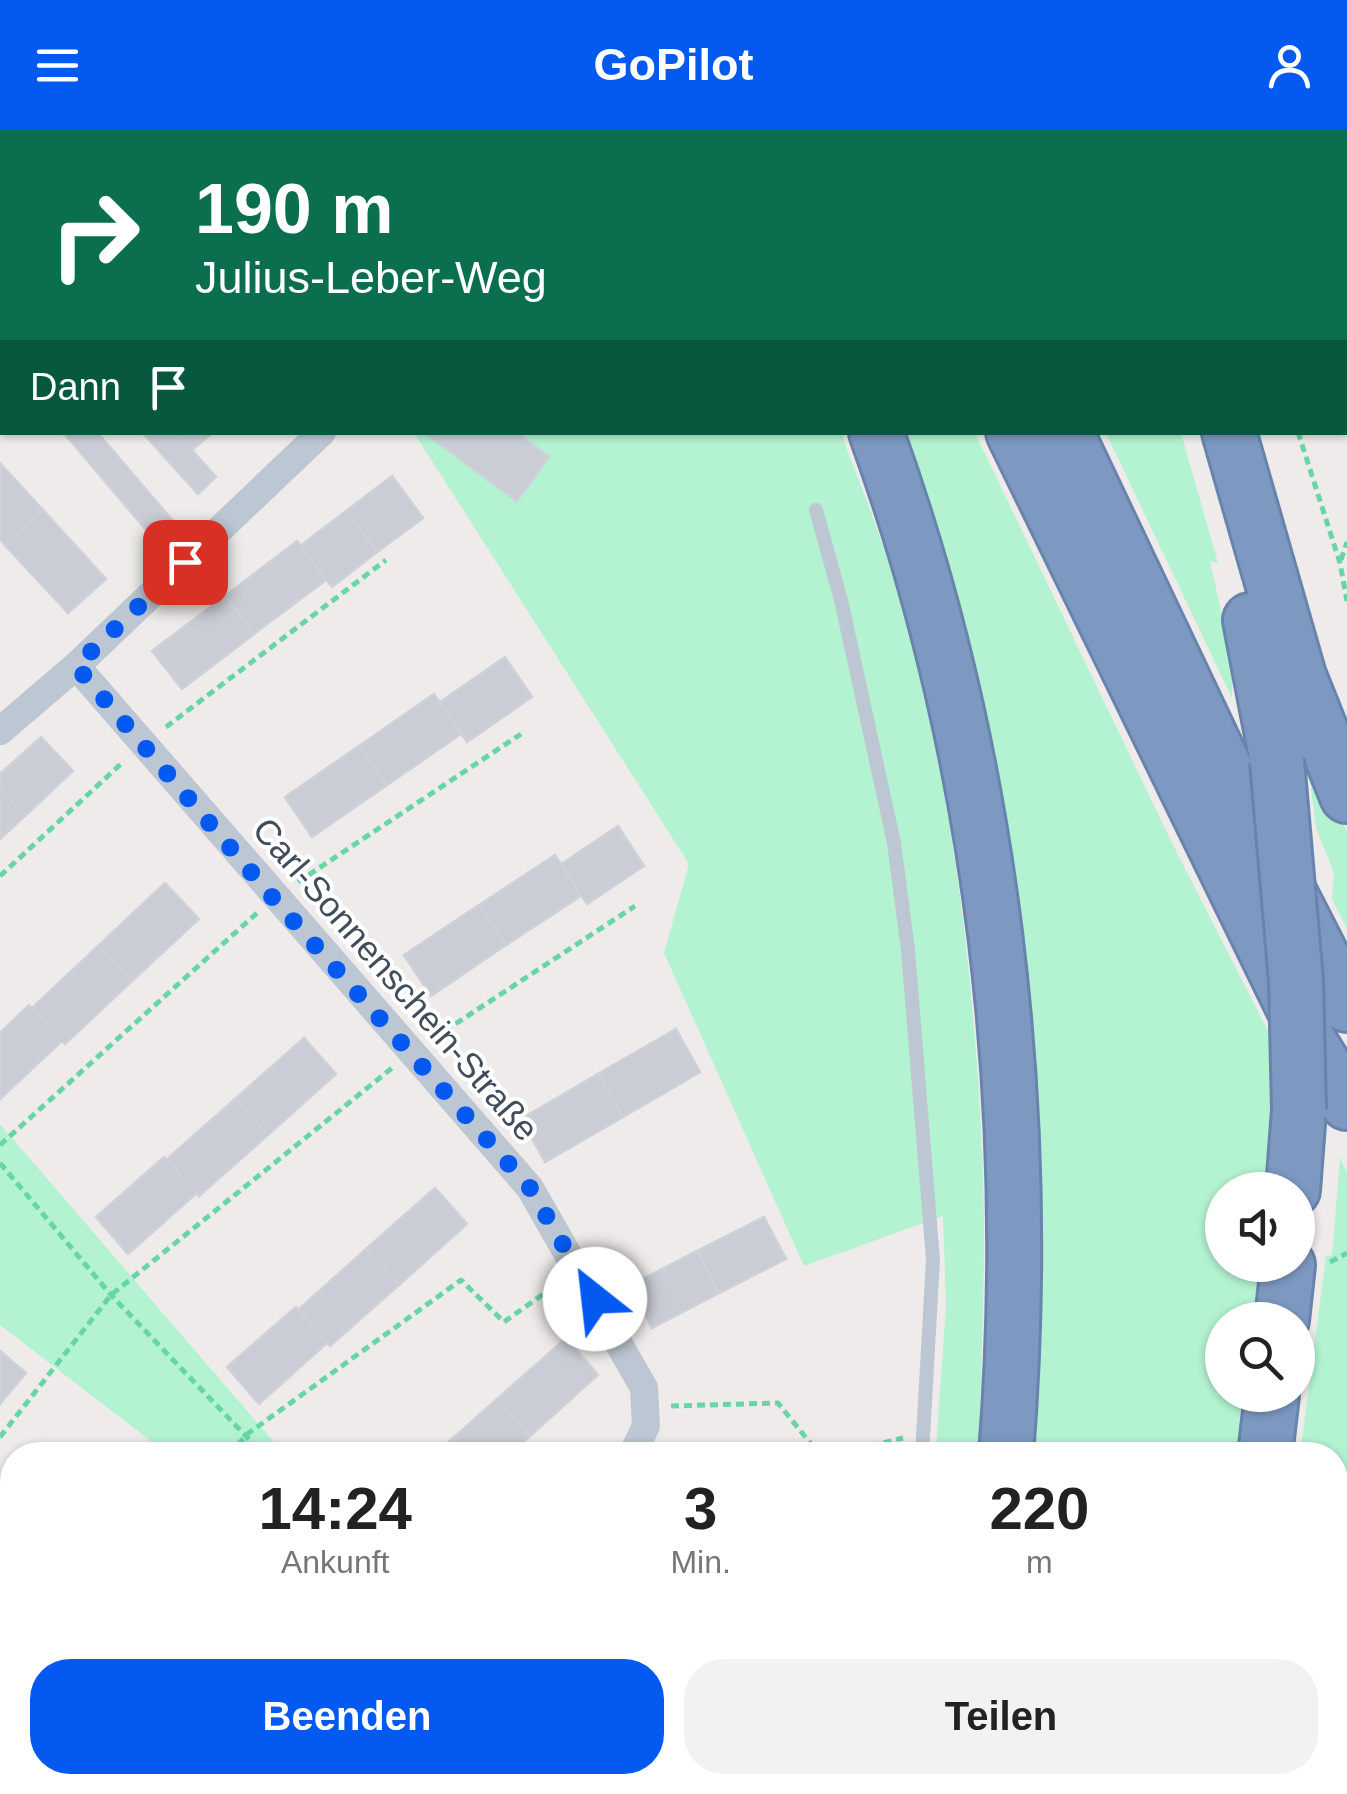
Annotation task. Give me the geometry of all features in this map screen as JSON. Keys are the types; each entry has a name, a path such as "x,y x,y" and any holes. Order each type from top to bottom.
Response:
{"highway":[{"path":"877,435 940,634 962,732 994,930 1012,1153 1014,1267 1007,1442"},
{"path":"1013,435 1293,1008 1323,1107"},
{"path":"1067,435 1222,761 1347,1005"},
{"path":"1205,435 1239,568 1277,760 1294,962 1323,1107 1300,1172"},
{"path":"1230,435 1298,676 1347,796"},
{"path":"1267,1442 1270,1412"}],"street":[{"path":"0,731 76,666 319,435"},
{"name":"Carl-Sonnenschein-Straße","path":"76,666 273,898 530,1188 644,1388 648,1407"},
{"path":"638,1442 646,1426 648,1407"}],"lane":[{"path":"816,510 841,600 894,843 908,950 933,1260 924,1442"}],"path":[{"path":"1299,435 1340,563 1347,601"},
{"path":"1340,563 1347,542"},
{"path":"0,876 143,744 386,560"},
{"path":"0,1146 273,898 521,734"},
{"path":"0,1437 111,1295 410,1053 635,906"},
{"path":"0,1162 111,1295 252,1442"},
{"path":"1315,1262 1347,1252"},
{"path":"240,1442 461,1280 504,1322 579,1269"},
{"path":"648,1407 778,1402 810,1442"},
{"path":"887,1442 925,1433"}],"green space":[{"path":"842,435 885,551 928,711 964,930 982,1151 984,1265 979,1442 936,1442 946,1305 943,1216 804,1266 664,953 689,864 416,436"},
{"path":"902,435 976,435 1172,843 1270,1035 1276,1172 1205,1172 1205,1282 1269,1282 1268,1302 1205,1302 1205,1412 1252,1412 1246,1442 1029,1442 1037,1281"},
{"path":"1107,435 1182,435 1218,563 1210,561 1237,684 1232,674 1232,698"},
{"path":"1315,754 1347,832 1347,929 1332,899 1334,873 1316,828 1307,756"},
{"path":"0,1124 274,1442 152,1442 0,1325"},
{"path":"1340,1158 1347,1172 1347,1442 1302,1442 1306,1412 1315,1412 1315,1340 1326,1256 1332,1255"}],"building":[{"path":"66,435 100,435 173,521 153,538"},
{"path":"145,435 179,435 216,477 198,494"},
{"path":"179,435 210,435 192,450"},
{"path":"427,435 520,435 549,457 517,501"},
{"path":"0,463 43,510 5,545 0,539"},
{"path":"392,476 423,518 377,552 346,511"},
{"path":"43,510 106,579 68,613 5,545"},
{"path":"346,511 377,552 332,587 300,546"},
{"path":"297,541 326,580 254,634 225,596"},
{"path":"225,596 254,634 182,689 152,651"},
{"path":"505,657 532,697 467,742 440,702"},
{"path":"434,694 461,734 387,785 359,746"},
{"path":"41,737 73,771 25,816 0,788 0,774"},
{"path":"359,746 387,785 312,837 285,797"},
{"path":"0,788 25,816 0,839"},
{"path":"618,826 644,866 587,904 561,864"},
{"path":"555,855 581,896 506,945 479,905"},
{"path":"165,883 199,919 132,981 98,946"},
{"path":"479,905 506,945 431,996 404,955"},
{"path":"98,946 132,981 65,1044 32,1008"},
{"path":"29,1005 62,1041 0,1099 0,1033"},
{"path":"676,1029 700,1072 623,1117 598,1074"},
{"path":"304,1038 336,1074 268,1135 235,1099"},
{"path":"598,1074 623,1117 545,1162 521,1119"},
{"path":"235,1099 268,1135 199,1196 167,1159"},
{"path":"164,1157 197,1193 128,1254 96,1217"},
{"path":"435,1188 467,1224 399,1285 366,1249"},
{"path":"764,1217 786,1259 719,1293 697,1251"},
{"path":"366,1249 399,1285 330,1346 298,1310"},
{"path":"697,1251 719,1293 652,1328 631,1285"},
{"path":"296,1307 327,1343 259,1404 227,1367"},
{"path":"566,1338 598,1375 530,1436 497,1399"},
{"path":"0,1351 26,1373 0,1404"},
{"path":"497,1399 530,1436 523,1442 449,1442"}],"route":[{"path":"185,562 76,666 273,898 530,1188 595,1299"}]}
